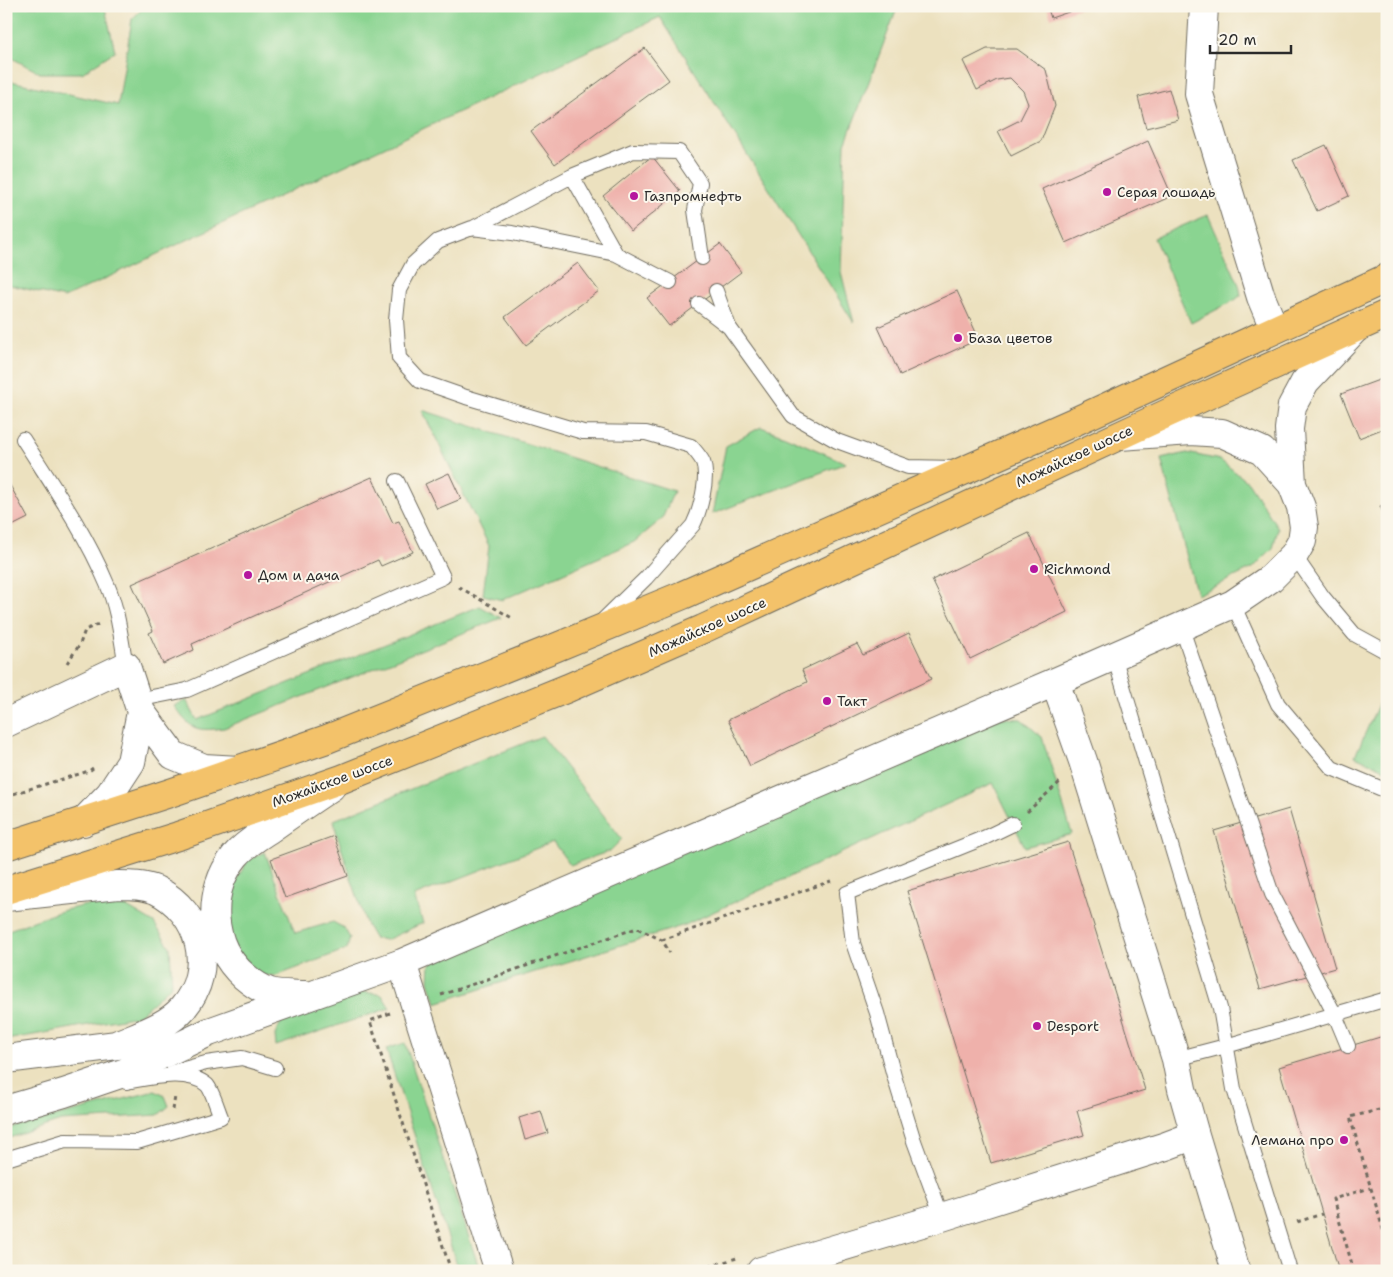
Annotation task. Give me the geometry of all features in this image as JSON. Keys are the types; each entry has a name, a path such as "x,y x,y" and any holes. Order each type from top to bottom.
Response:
{"main road":[{"path":"6,846 83,822 327,739 683,595 1076,421 1274,328 1387,278"},
{"name":"Можайское шоссе","path":"6,890 169,838 342,779 568,688 694,633 1118,436 1387,314"}],"street":[{"path":"1204,6 1200,94 1261,297 1274,328"},
{"path":"6,1110 126,1072 209,1032 402,962 1233,604 1271,578 1294,555 1302,542 1304,527 1301,507 1292,484 1289,429 1292,406 1305,382 1357,327"},
{"path":"1118,436 1191,431 1222,433 1262,451 1292,484"},
{"path":"6,723 126,666 139,706 173,755 204,768 238,770"},
{"path":"1055,682 1083,761 1176,1059 1195,1135 1236,1271"},
{"path":"83,822 110,794 131,762 139,706"},
{"path":"311,995 269,992 251,982 236,968 224,951 217,930 214,911 217,891 224,872 236,854 342,779"},
{"path":"6,897 118,885 136,885 154,889 170,898 183,910 193,925 200,942 202,959 199,977 193,994 182,1009 169,1021 116,1045"},
{"path":"402,962 498,1271"},
{"path":"6,1059 209,1032"},
{"path":"761,1271 816,1253 942,1217 1166,1146 1195,1135"}],"lane":[{"path":"468,230 572,176 633,151 679,152 700,183 695,210 702,258"},
{"path":"572,176 616,254"},
{"path":"588,634 646,578 693,525 698,515 704,482 703,463 691,446 646,433 583,432 466,397 420,381 400,358 396,320 399,290 414,264 438,241 472,228 512,233 616,254 670,282"},
{"path":"716,291 729,327 793,416 837,442 908,467 969,468"},
{"path":"699,304 729,327"},
{"path":"23,439 77,523 108,585 117,616 126,666"},
{"path":"139,706 187,690 443,578 397,481"},
{"path":"1294,555 1323,597 1354,634 1387,652"},
{"path":"1233,604 1278,704 1332,768 1387,791"},
{"path":"1181,626 1272,894 1335,1015 1348,1046"},
{"path":"1114,656 1220,1008 1234,1089 1290,1271"},
{"path":"942,1217 914,1141 877,1012 853,943 847,893 986,837 1013,824"},
{"path":"1176,1059 1387,999"},
{"path":"64,1093 162,1075 206,1063 242,1058 275,1068"},
{"path":"6,1159 65,1141 138,1142 221,1118 208,1086 195,1078 162,1075"}],"path":[{"path":"443,578 512,618"},
{"path":"1013,824 1083,761"},
{"path":"6,796 89,771 96,765"},
{"path":"662,940 839,879"},
{"path":"451,1271 370,1021 637,928 662,940 670,953"},
{"path":"1387,1108 1350,1118 1387,1243"},
{"path":"1354,1271 1333,1198 1371,1188"},
{"path":"1296,1230 1294,1222 1322,1214"}],"green space":[{"path":"6,6 106,6 115,51 82,73 40,73 6,55"},
{"path":"145,6 898,6 845,144 841,272 854,323 660,17 64,298 6,284 6,80 118,105 132,19"},
{"path":"1208,215 1239,285 1241,295 1191,323 1154,238"},
{"path":"422,410 674,491 662,519 634,542 502,600 483,595 489,546"},
{"path":"761,427 846,463 712,514 726,446"},
{"path":"1187,453 1220,460 1248,482 1278,528 1273,548 1253,568 1197,595 1161,459"},
{"path":"480,606 501,618 224,728 199,729 194,727 185,720 174,706 186,700 197,720"},
{"path":"1387,687 1387,770 1355,756"},
{"path":"990,717 1021,719 1042,737 1072,834 1025,847 993,783 685,925 436,1003 429,981 430,964"},
{"path":"542,736 622,839 610,851 570,865 553,842 414,896 423,923 386,940 374,938 367,926 337,835 334,820"},
{"path":"265,852 295,933 333,922 344,928 350,938 347,949 276,976 250,974 226,936 229,905 237,879 248,860"},
{"path":"91,904 122,904 154,923 170,947 172,985 138,1016 6,1040 6,931 61,911"},
{"path":"365,992 382,995 390,1008 276,1046 275,1035 281,1022 304,1009 343,995"},
{"path":"405,1043 480,1271 459,1271 386,1049"},
{"path":"155,1091 165,1096 169,1106 158,1115 61,1121 6,1139 6,1129"}],"building":[{"path":"1047,6 1083,6 1083,7 1051,18"},
{"path":"645,48 669,80 555,164 531,131"},
{"path":"987,49 1017,49 1046,70 1055,106 1041,141 1011,156 998,131 1020,120 1028,104 1023,91 1010,78 997,80 977,90 963,61"},
{"path":"1169,89 1178,120 1146,128 1138,97"},
{"name":"Серая лошадь","path":"1148,141 1172,196 1066,243 1042,189"},
{"path":"1326,145 1349,196 1317,211 1293,160"},
{"path":"652,156 680,191 631,231 603,196"},
{"path":"720,244 741,272 669,326 647,298"},
{"path":"578,263 599,291 526,345 505,317"},
{"path":"957,291 979,339 900,375 878,327"},
{"path":"1387,377 1387,427 1359,438 1341,394"},
{"path":"449,473 461,499 437,509 425,484"},
{"name":"Дом и дача","path":"372,477 393,523 399,521 413,552 381,566 378,560 192,644 194,650 163,664 149,633 153,631 132,584"},
{"path":"6,478 28,518 6,529"},
{"path":"1387,503 1387,522 1380,506"},
{"path":"1029,533 1067,612 970,659 932,580"},
{"name":"Такт","path":"909,633 931,679 750,766 728,720 807,682 802,670 857,644 863,655"},
{"path":"1289,809 1335,968 1260,989 1214,831"},
{"path":"334,836 348,876 285,898 271,859"},
{"name":"Desport","path":"1068,842 1145,1090 1077,1111 1084,1135 991,1163 907,891"},
{"name":"Лемана про","path":"1387,1035 1387,1271 1339,1271 1279,1067"},
{"path":"541,1111 548,1133 525,1140 519,1118"}],"place":[{"name":"Серая лошадь","path":"1107,192"},
{"name":"Газпромнефть","path":"634,196"},
{"name":"База цветов","path":"958,338"},
{"name":"Richmond","path":"1034,569"},
{"name":"Дом и дача","path":"248,575"},
{"name":"Такт","path":"827,701"},
{"name":"Desport","path":"1037,1026"},
{"name":"Лемана про","path":"1344,1140"}]}
